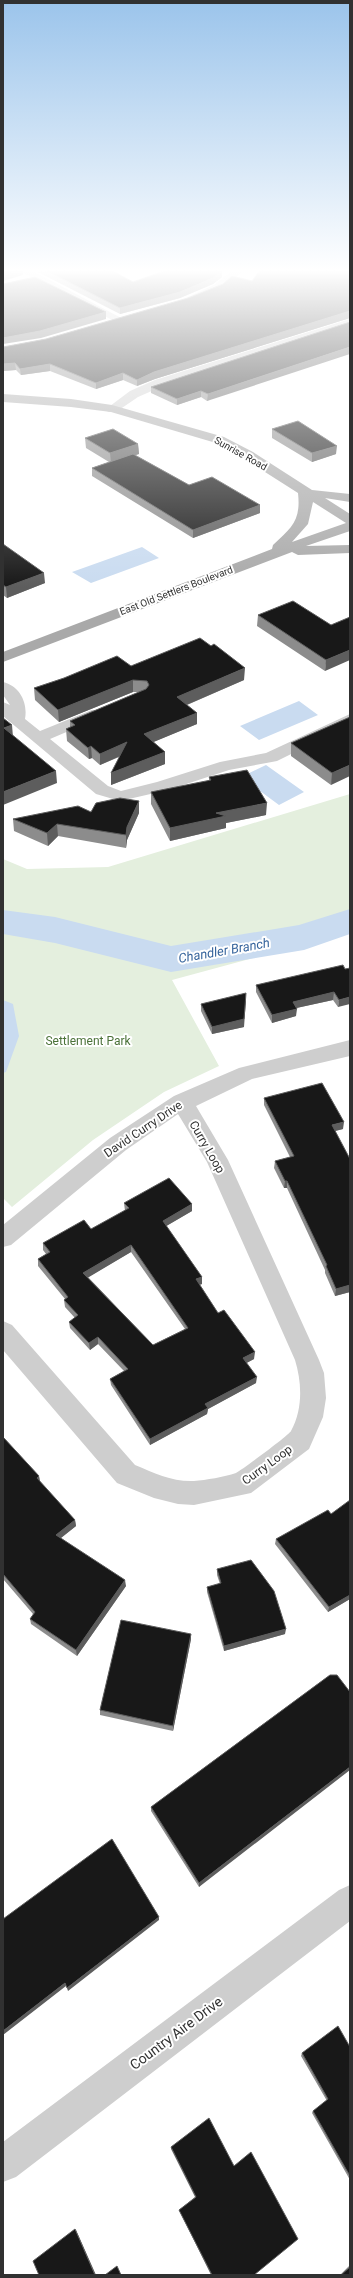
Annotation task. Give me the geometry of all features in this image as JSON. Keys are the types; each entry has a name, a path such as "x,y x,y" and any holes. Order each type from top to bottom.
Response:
{"main road":[{"name":"Sunrise Road","path":"3,398 71,403 112,408 220,440 248,454 350,520"},
{"path":"273,553 302,523 306,514 304,491 350,498"},
{"name":"East Old Settlers Boulevard","path":"3,657 273,553 350,526"},
{"path":"273,553 327,549 350,550"}],"street":[{"path":"112,408 134,394 159,383 183,375"},
{"path":"3,687 17,702 19,707 18,722"},
{"path":"3,707 18,722 102,790 120,796 162,786 226,766 271,757 350,719"},
{"path":"38,738 111,708"},
{"name":"David Curry Drive","path":"3,1238 118,1144 182,1102 246,1073 350,1048"},
{"name":"Curry Loop","path":"3,1332 126,1474 154,1486 178,1492 194,1493 242,1484 300,1441 310,1417 313,1398 312,1373 217,1160 182,1102"},
{"name":"Country Aire Drive","path":"3,2164 350,1901"}],"green space":[{"name":"Settlement Park","path":"350,794 350,932 172,980 219,1066 164,1092 93,1140 12,1207 3,1198 3,859 27,869 108,867"}],"water":[{"path":"142,547 159,558 91,583 72,572"},
{"path":"299,701 318,715 259,740 240,726"},
{"path":"266,765 304,792 279,805 241,777"},
{"path":"3,1000 13,1004 19,1036 6,1072 3,1073"}],"building":[{"path":"77,375 117,375 96,383"},
{"path":"128,375 147,375 137,380"},
{"path":"187,375 264,375 208,394 201,391 177,399 151,387"},
{"path":"298,421 337,446 312,453 272,429"},
{"path":"113,429 138,444 110,453 85,438"},
{"path":"133,454 189,485 212,477 260,505 193,530 92,468"},
{"path":"3,544 44,573 6,587 3,585"},
{"path":"293,601 331,625 350,617 350,650 326,660 258,615"},
{"path":"200,638 211,646 214,644 245,668 177,697 197,713 144,734 165,752 111,773 127,742 100,754 91,746 88,748 66,729 75,725 70,721 146,689 149,685 147,681 133,680 58,710 34,688 64,678 117,656 131,666"},
{"path":"350,717 350,765 332,773 291,743"},
{"path":"3,718 12,725 4,728 56,771 3,792"},
{"path":"247,770 267,803 216,813 226,816 170,828 151,792 211,780 209,777"},
{"path":"120,798 139,801 127,827 126,835 57,824 47,833 13,819 78,806 91,812 96,803"},
{"path":"343,965 345,969 350,968 350,997 339,1000 334,992 293,1002 297,1009 272,1015 256,985"},
{"path":"246,993 244,1019 212,1027 201,1004"},
{"path":"322,1083 344,1122 332,1125 350,1159 350,1285 336,1289 326,1266 327,1265 287,1181 285,1181 275,1161 294,1156 264,1098"},
{"path":"169,1178 192,1204 163,1221 202,1277 196,1279 218,1313 224,1310 255,1352 243,1358 257,1377 205,1404 208,1408 150,1439 110,1379 128,1369 98,1337 89,1343 69,1322 78,1315 64,1300 68,1297 38,1259 50,1252 43,1243 84,1220 91,1229 129,1208 124,1203","holes":["131,1245 188,1328 153,1345 83,1273"]},
{"path":"3,1437 39,1476 37,1478 75,1520 56,1535 125,1580 76,1650 30,1619 35,1612 3,1574"},
{"path":"350,1500 350,1595 329,1607 276,1539 328,1510 331,1514"},
{"path":"251,1560 274,1591 286,1629 224,1646 207,1587 221,1583 217,1569"},
{"path":"121,1620 191,1634 173,1726 100,1710"},
{"path":"330,1675 337,1675 350,1692 350,1767 199,1883 151,1807"},
{"path":"112,1839 159,1917 67,1988 65,1983 3,2031 3,1919"},
{"path":"338,2026 350,2047 350,2176 313,2111 328,2099 302,2053"},
{"path":"209,2118 234,2166 251,2152 298,2239 254,2275 212,2275 179,2210 196,2197 171,2147"},
{"path":"75,2229 95,2275 39,2275 33,2261"},
{"path":"117,2266 121,2275 105,2275"},
{"path":"350,2267 350,2275 341,2275"}],"waterway":[{"name":"Chandler Branch","path":"3,922 55,930 171,959 304,937 350,921"}]}
